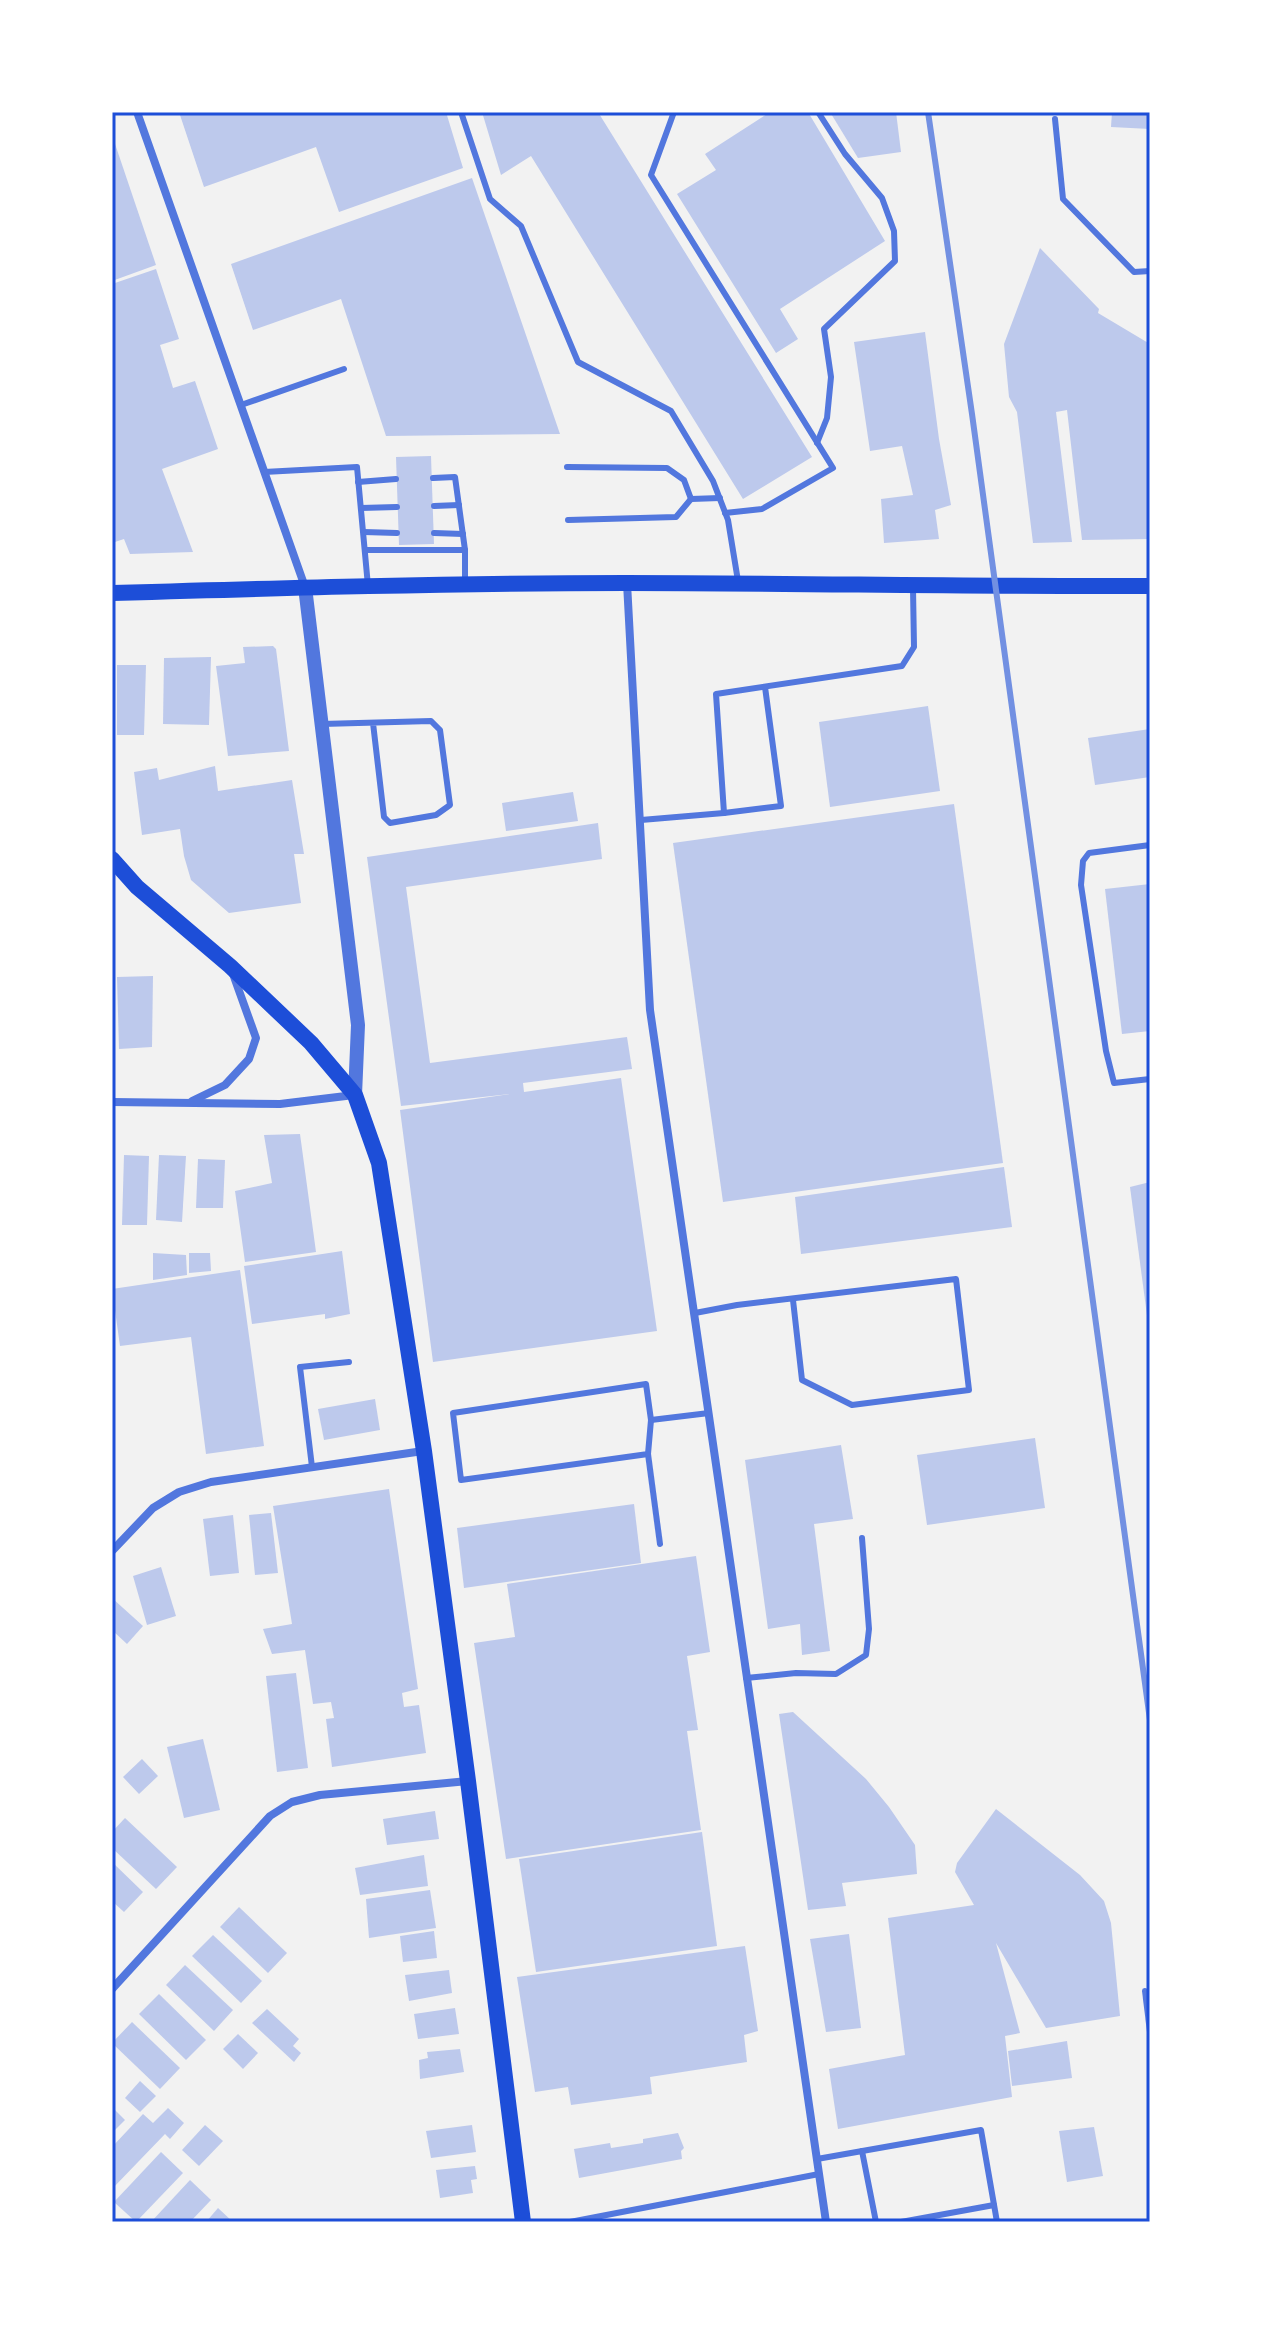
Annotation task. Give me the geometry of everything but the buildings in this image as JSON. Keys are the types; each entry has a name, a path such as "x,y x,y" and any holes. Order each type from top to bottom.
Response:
{"main road":[{"path":"112,593 627,583 1150,586"},
{"path":"112,859 137,887 230,966 311,1043 355,1095 379,1163 424,1451 523,2222"}],"street":[{"path":"112,1102 280,1104 355,1095 358,1025 305,587 137,112"},
{"path":"627,583 650,1010 826,2222"},
{"path":"188,1104 225,1085 249,1059 256,1038 230,966"},
{"path":"112,1551 153,1508 179,1492 211,1482 424,1451"},
{"path":"112,1989 270,1816 292,1802 320,1795 468,1781"}],"lane":[{"path":"461,112 490,199 521,226 578,362 671,411 713,481 725,513 739,584"},
{"path":"817,443 827,418 831,377 824,329 895,261 894,231 882,198 845,154 818,112"},
{"path":"675,113 651,175 833,468 762,509 725,513"},
{"path":"1055,119 1063,199 1134,272 1150,271"},
{"path":"241,405 344,369"},
{"path":"264,472 357,467 368,586"},
{"path":"567,467 667,468 684,480 691,499"},
{"path":"433,478 455,477 465,550 465,585"},
{"path":"358,482 396,479"},
{"path":"568,520 676,517 691,499 720,498"},
{"path":"434,506 459,505"},
{"path":"361,508 397,507"},
{"path":"364,532 397,533"},
{"path":"434,533 463,534"},
{"path":"365,550 465,550"},
{"path":"724,813 716,694 902,666 914,647 913,587"},
{"path":"641,820 781,806 765,687"},
{"path":"322,724 431,721 440,730 450,805 436,815 390,823 384,817 373,723"},
{"path":"1150,845 1089,853 1083,861 1081,885 1106,1051 1114,1083 1150,1079"},
{"path":"695,1313 737,1305 956,1279 969,1390 852,1405 802,1380 793,1300"},
{"path":"312,1467 300,1367 349,1362"},
{"path":"648,1454 461,1480 453,1413 646,1384 651,1420 648,1454 660,1544"},
{"path":"651,1420 709,1413"},
{"path":"746,1678 796,1673 836,1674 866,1655 869,1629 862,1538"},
{"path":"1145,1991 1150,2032"},
{"path":"817,2159 981,2130 997,2222"},
{"path":"862,2151 876,2222"},
{"path":"570,2222 819,2174"},
{"path":"901,2222 994,2205"}],"railway":[{"path":"928,112 1150,1720"}]}
